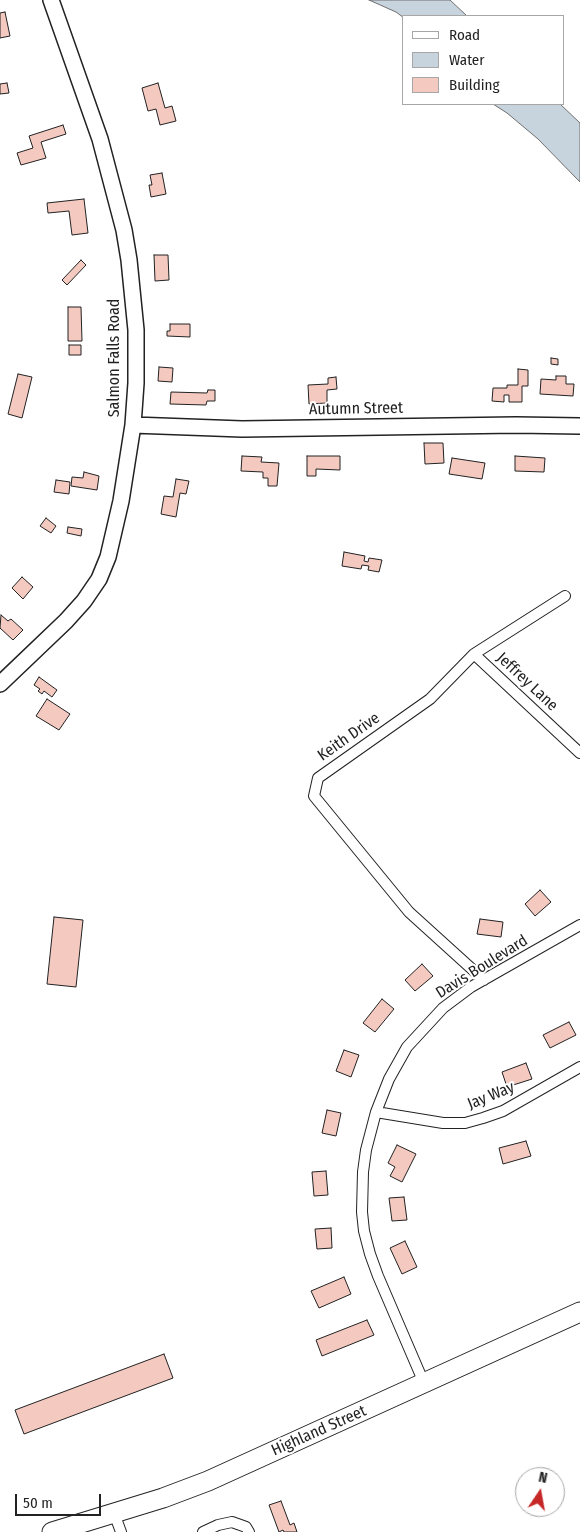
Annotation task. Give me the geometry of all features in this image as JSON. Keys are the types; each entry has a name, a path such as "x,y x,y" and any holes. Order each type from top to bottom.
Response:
{"highway":[{"name":"Highland Street","path":"52,1532 163,1498 208,1481 580,1312"}],"street":[{"name":"Salmon Falls Road","path":"0,684 66,622 84,601 98,579 108,557 114,535 133,425 136,383 136,330 124,230 100,139 52,0"},
{"name":"Autumn Street","path":"133,425 242,428 580,426"},
{"name":"Keith Drive","path":"484,980 409,912 314,796 318,778 430,699 474,654 564,596"},
{"name":"Jeffrey Lane","path":"474,654 580,753"},
{"name":"Davis Boulevard","path":"424,1383 378,1276 364,1231 362,1172 376,1112 398,1063 420,1032 443,1008 484,980 580,925"},
{"name":"Jay Way","path":"376,1112 443,1124 465,1123 503,1110 580,1067"},
{"path":"114,1513 121,1532"},
{"path":"203,1532 218,1525 232,1522 246,1527 249,1532"}],"water":[{"path":"369,0 450,0 466,15 402,16"},
{"path":"495,105 561,105 580,123 580,182 538,139"}],"building":[{"path":"5,12 10,36 0,38 0,13"},
{"path":"7,83 9,93 0,94 0,84"},
{"path":"158,83 165,108 172,106 176,121 160,125 156,109 148,111 142,88"},
{"path":"63,125 66,134 41,142 46,158 21,165 17,153 33,148 29,136"},
{"path":"162,173 166,194 151,197 149,185 152,185 150,175"},
{"path":"84,199 88,233 72,235 69,211 48,213 47,203"},
{"path":"154,255 168,255 169,280 155,281"},
{"path":"81,260 86,265 67,285 62,280"},
{"path":"68,307 81,307 82,341 68,341"},
{"path":"170,324 190,324 190,337 167,336 167,331 170,331"},
{"path":"69,345 81,345 81,355 69,355"},
{"path":"551,358 558,359 558,365 551,364"},
{"path":"159,367 173,368 172,382 158,381"},
{"path":"518,369 528,370 528,386 522,386 522,402 509,402 509,395 504,395 504,402 492,401 493,388 507,388 507,385 518,385"},
{"path":"18,374 32,377 22,418 8,414"},
{"path":"556,376 566,376 566,384 574,384 573,396 540,394 541,379 556,380"},
{"path":"336,377 337,389 327,390 327,403 309,404 308,385 328,384 328,378"},
{"path":"208,390 215,390 215,401 207,401 206,405 170,404 171,392 207,393"},
{"path":"424,443 443,443 444,463 425,464"},
{"path":"242,456 262,457 261,462 279,463 277,486 268,486 268,478 263,478 263,472 241,471"},
{"path":"307,456 340,456 340,470 316,469 316,476 307,476"},
{"path":"515,456 545,458 544,472 515,471"},
{"path":"452,458 485,463 482,479 449,474"},
{"path":"84,472 99,476 97,490 71,486 72,477 83,478"},
{"path":"176,479 189,481 186,494 180,493 176,517 161,514 164,496 173,497"},
{"path":"56,480 70,482 69,494 54,492"},
{"path":"46,518 56,526 51,533 40,526"},
{"path":"68,527 82,529 81,536 67,533"},
{"path":"344,552 365,556 364,561 368,562 369,558 382,560 379,572 368,570 369,566 362,565 361,569 342,566"},
{"path":"22,577 33,587 23,599 12,588"},
{"path":"1,615 8,621 11,619 23,630 13,640 0,628"},
{"path":"39,677 57,690 52,697 44,691 42,694 38,691 40,689 34,685"},
{"path":"47,699 70,714 59,730 36,716"},
{"path":"540,890 551,902 535,916 525,904"},
{"path":"54,917 83,920 76,987 47,984"},
{"path":"480,919 503,922 501,937 477,934"},
{"path":"422,964 433,976 415,991 405,980"},
{"path":"382,999 394,1009 375,1032 363,1023"},
{"path":"569,1022 576,1035 550,1048 543,1035"},
{"path":"344,1050 359,1055 351,1077 336,1071"},
{"path":"526,1063 532,1079 507,1087 502,1072"},
{"path":"327,1110 341,1113 336,1136 322,1133"},
{"path":"526,1141 531,1156 503,1164 499,1148"},
{"path":"397,1145 416,1154 402,1182 390,1176 395,1167 388,1163"},
{"path":"326,1171 328,1195 314,1196 312,1172"},
{"path":"404,1197 407,1220 392,1221 389,1198"},
{"path":"331,1228 332,1248 317,1249 315,1229"},
{"path":"405,1241 417,1267 402,1274 390,1248"},
{"path":"344,1277 351,1294 319,1308 311,1291"},
{"path":"367,1320 374,1335 322,1356 316,1340"},
{"path":"164,1354 173,1378 24,1434 15,1410"},
{"path":"281,1501 290,1525 294,1523 297,1532 284,1532 283,1530 279,1532 269,1505"}]}
